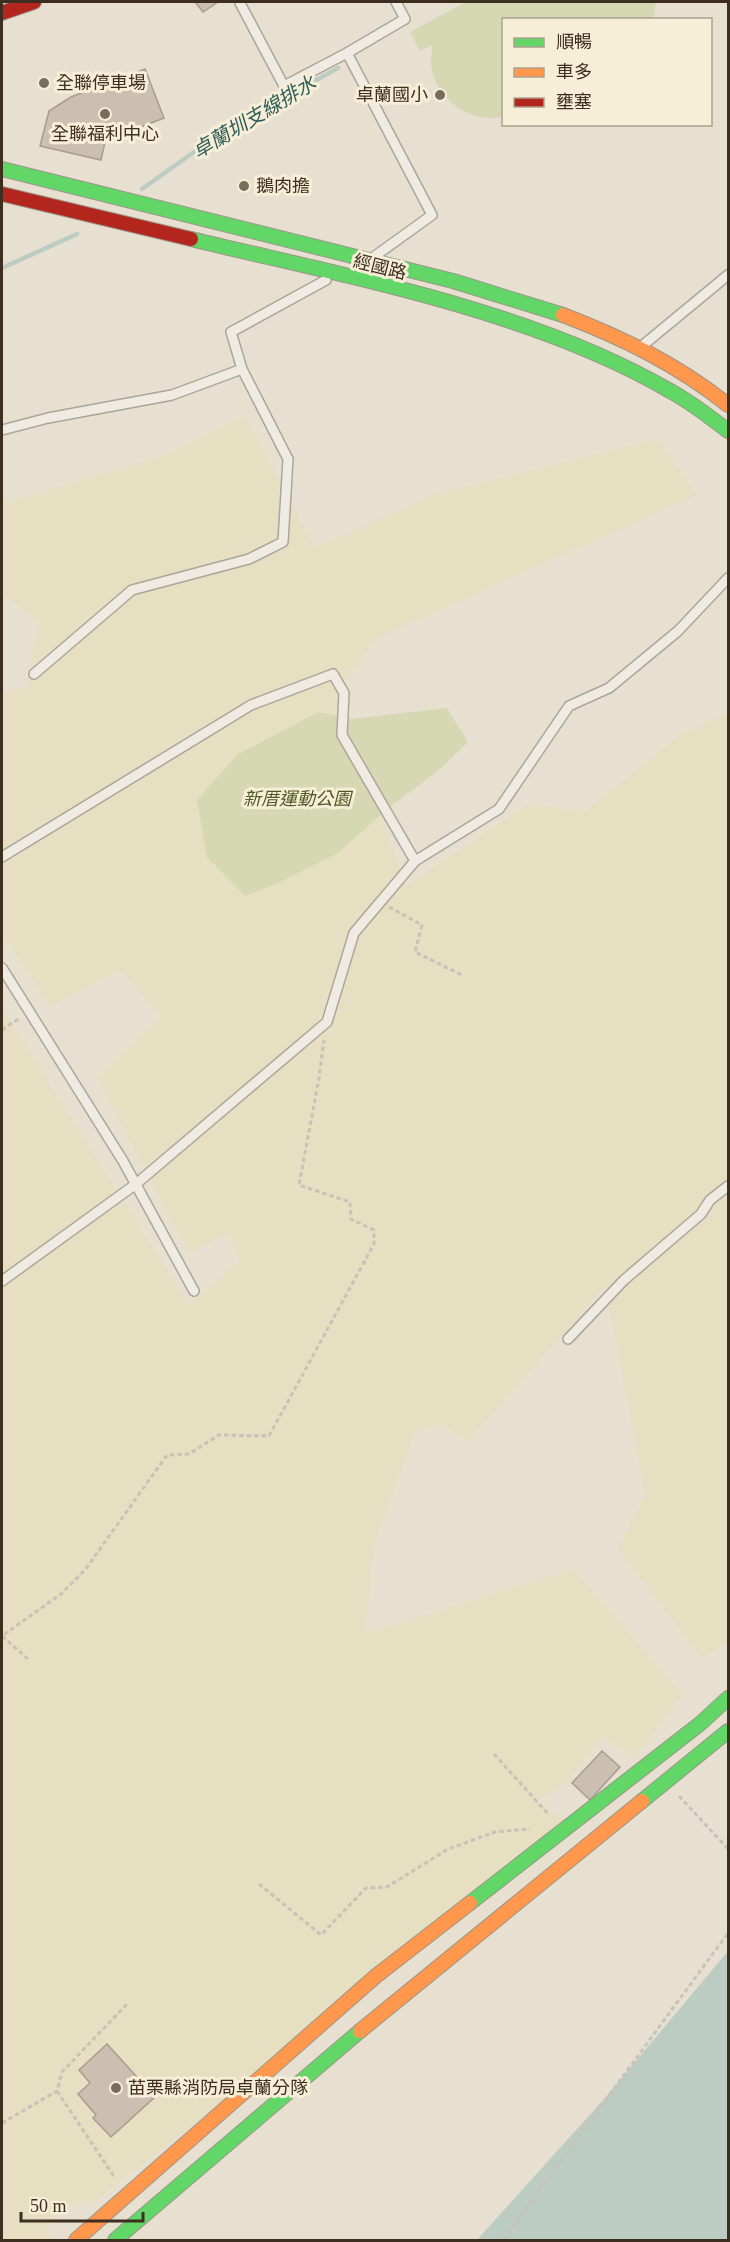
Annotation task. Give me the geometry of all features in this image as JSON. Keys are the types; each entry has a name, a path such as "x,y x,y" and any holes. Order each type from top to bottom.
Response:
{"main road":[{"path":"2,13 34,2"},
{"name":"經國路","path":"2,169 370,260 504,296 576,321 639,348 681,370 729,405"},
{"name":"經國路","path":"2,194 360,280 471,309 542,331 670,390 729,431"},
{"path":"76,2241 376,1976 701,1723 729,1698"},
{"path":"115,2241 398,2000 729,1731"}],"lane":[{"path":"240,3 284,86 405,19 396,2"},
{"path":"347,52 432,215 370,260 360,280"},
{"path":"34,674 132,590 249,559 283,542 288,459 242,369 231,332 336,274"},
{"path":"639,348 729,275"},
{"path":"2,430 48,418 172,395 242,369"},
{"path":"2,1281 136,1184 327,1022 354,933 415,861 499,809 569,706 609,688 678,631 729,578"},
{"path":"2,857 251,705 333,674 344,693 342,735 415,861"},
{"path":"2,968 136,1184 194,1291"},
{"path":"568,1339 624,1280 701,1214 710,1200 729,1186"}],"path":[{"path":"380,902 422,926 415,952 464,976"},
{"path":"2,1030 29,1012"},
{"path":"28,1659 2,1636 61,1594 85,1570 167,1455 189,1454 219,1435 269,1436 374,1244 374,1230 351,1219 350,1202 299,1185 327,1022"},
{"path":"494,1754 563,1831"},
{"path":"667,1783 729,1849"},
{"path":"259,1884 321,1935 366,1888 387,1887 448,1849 495,1832 537,1828"},
{"path":"503,2241 729,1933"},
{"path":"2,2123 57,2091 63,2072 127,2004"},
{"path":"57,2091 127,2196"}],"green space":[{"path":"466,2 656,2 653,18 502,18 502,116 491,118 467,113 447,98 434,77 431,65 432,45 420,51 410,32"},
{"path":"245,416 315,548 432,496 658,439 697,495 375,639 337,692 406,886 528,804 584,812 681,734 725,715 728,710 728,1640 702,1659 618,1548 645,1495 605,1286 468,1441 445,1427 416,1429 374,1545 365,1634 573,1569 682,1694 637,1756 602,1738 567,1782 538,1800 571,1826 92,2204 72,2203 47,2224 51,2240 2,2240 2,1008 189,1305 240,1260 228,1233 189,1254 97,1078 162,1016 119,970 50,1007 2,932 2,694 27,687 38,621 2,594 2,504 166,455"},
{"name":"新厝運動公園","path":"447,708 468,742 438,771 387,809 338,853 276,884 245,896 207,857 197,800 237,755 318,712 351,719"}],"shaded area":[{"path":"728,1951 728,2240 477,2240 604,2099"}],"building":[{"path":"195,2 218,2 203,12"},
{"name":"全聯福利中心","path":"145,69 164,118 128,132 108,128 101,160 40,146 49,111 71,97"},
{"path":"602,1751 620,1767 590,1800 572,1783"},
{"name":"苗栗縣消防局卓蘭分隊","path":"107,2044 155,2097 111,2137 93,2118 96,2115 78,2094 90,2083 79,2070"}],"waterway":[{"name":"卓蘭圳支線排水","path":"142,189 225,130 338,68"},
{"name":"卓蘭圳支線排水","path":"2,268 77,234"}],"traffic: fast":[{"path":"2,169 453,281 563,315"},
{"path":"191,239 438,299 560,339 618,363 672,392 694,405 728,431"},
{"path":"470,1903 701,1723 728,1698"},
{"path":"642,1801 728,1731"},
{"path":"115,2240 360,2031"}],"traffic: slow":[{"path":"563,315 607,333 670,365 728,405"},
{"path":"360,2031 642,1801"},
{"path":"76,2240 376,1976 470,1903"}],"traffic: jam":[{"path":"2,13 34,2"},
{"path":"2,194 191,239"}],"place":[{"name":"全聯停車場","path":"44,83"},
{"name":"卓蘭國小","path":"440,95"},
{"name":"全聯福利中心","path":"105,114"},
{"name":"鵝肉擔","path":"244,186"},
{"name":"苗栗縣消防局卓蘭分隊","path":"116,2088"}]}
